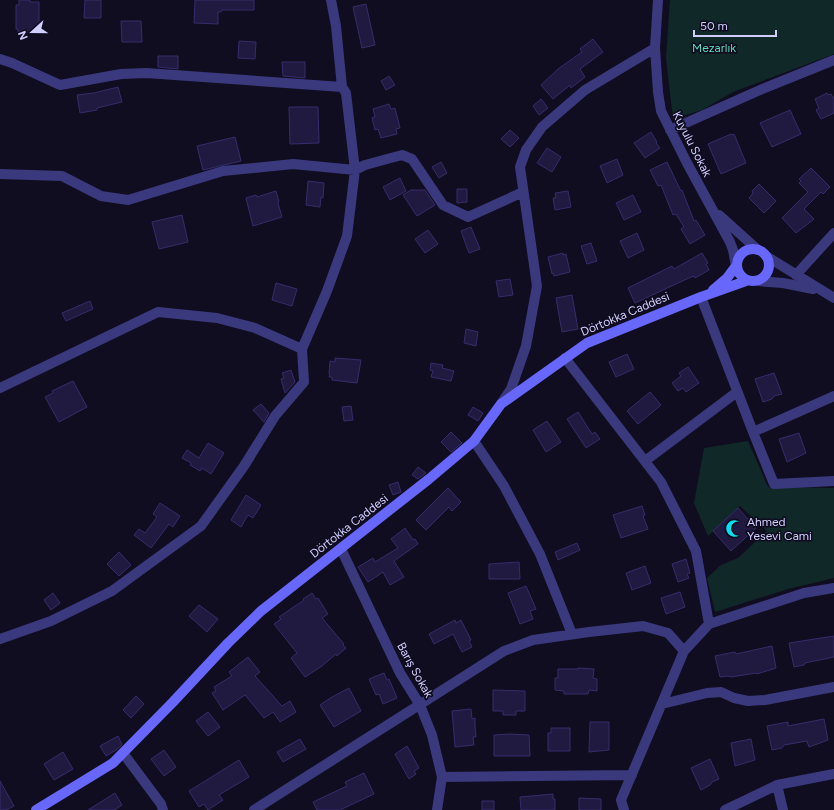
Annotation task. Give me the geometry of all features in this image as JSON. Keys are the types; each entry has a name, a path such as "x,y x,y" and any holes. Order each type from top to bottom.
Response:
{"street":[{"path":"0,639 51,621 112,591 201,526 244,466 275,416 304,382 302,349 327,291 347,236 355,170 346,93 342,87 336,26 331,0"},
{"name":"Kuyulu Sokak","path":"658,0 656,48 659,104 664,119 733,250 736,266"},
{"path":"501,404 511,389 526,346 537,286 520,167 526,150 542,127 585,90 656,48"},
{"path":"0,59 60,85 121,74 146,73 342,87"},
{"path":"670,130 760,90 834,60"},
{"path":"0,174 62,176 101,196 128,200 223,171 293,164 355,170 365,165 402,155 412,159 443,205 468,217 523,192"},
{"name":"Kuyulu Sokak","path":"708,201 725,221 758,250"},
{"path":"796,275 834,233"},
{"path":"821,290 783,283 746,281 739,275 736,266 737,260 743,252 748,249 758,250 834,298"},
{"path":"758,281 764,277 768,270 769,264 766,256"},
{"name":"Dörtokka Caddesi","path":"701,297 722,283 731,274 736,266"},
{"name":"Dörtokka Caddesi","path":"36,810 114,764 228,643 261,611 429,479 474,441 501,404 587,343 701,297 746,281"},
{"path":"701,297 752,432 774,484 834,481"},
{"path":"0,388 158,312 217,318 255,328 302,349"},
{"path":"565,358 661,482 696,551 709,624"},
{"path":"645,461 737,392"},
{"path":"752,432 834,396"},
{"path":"474,441 504,486 540,554 572,634"},
{"name":"Barış Sokak","path":"341,549 400,673 420,705 432,735 442,777 437,810"},
{"path":"624,810 621,800 684,651 709,624 804,593 834,588"},
{"path":"254,810 504,651 534,640 643,626 668,632 684,651"},
{"path":"662,704 707,693 721,692 734,698 765,700 834,687"},
{"path":"123,754 161,804 163,810"},
{"path":"725,810 777,785 834,774"},
{"path":"442,777 632,775"},
{"path":"777,785 783,810"}],"green space":[{"name":"Mezarlık","path":"670,0 834,0 834,54 733,92 702,110 673,119 666,58"},
{"path":"748,441 768,487 834,488 834,578 788,589 715,612 707,578 721,565 738,558 767,531 740,506 708,536 694,503 704,448"}],"building":[{"path":"19,0 39,2 39,33 18,33 18,29 16,29 16,5 19,5"},
{"path":"85,0 101,0 101,18 84,18"},
{"path":"195,0 254,0 254,10 222,10 221,12 218,12 218,24 194,23"},
{"path":"366,4 375,45 362,48 353,7"},
{"path":"121,21 141,21 142,42 122,42"},
{"path":"593,39 603,52 580,69 585,77 571,88 570,85 553,99 541,85 558,69 582,52 580,49"},
{"path":"239,41 256,42 255,59 238,58"},
{"path":"158,56 178,56 178,69 158,67"},
{"path":"282,62 305,62 305,78 283,76"},
{"path":"389,76 395,85 386,90 381,81"},
{"path":"118,87 122,102 97,108 97,110 80,113 77,95 94,93"},
{"path":"827,93 828,95 831,94 834,99 834,113 821,119 816,110 819,108 815,99"},
{"path":"541,99 548,108 539,115 533,106"},
{"path":"389,104 391,109 395,108 400,128 396,129 397,134 381,138 378,129 375,130 372,118 375,117 373,109"},
{"path":"289,107 318,107 319,143 290,144"},
{"path":"790,110 801,134 772,147 760,123"},
{"path":"510,130 519,138 510,147 501,139"},
{"path":"651,132 660,148 645,158 634,143"},
{"path":"734,134 746,163 721,174 708,144"},
{"path":"235,137 241,161 203,170 197,146"},
{"path":"547,148 561,157 552,172 537,163"},
{"path":"617,159 623,175 607,183 600,166"},
{"path":"441,162 447,173 439,178 432,167"},
{"path":"667,162 681,191 682,190 694,221 696,220 705,235 690,244 681,229 684,227 676,214 673,215 661,185 658,186 650,170"},
{"path":"811,168 830,187 823,194 821,192 804,209 814,219 796,233 782,218 808,192 799,183 801,181 799,179"},
{"path":"400,178 406,191 390,200 383,187"},
{"path":"308,181 324,183 323,198 321,197 320,207 306,205"},
{"path":"759,184 776,201 764,213 749,198 753,193 752,191"},
{"path":"457,189 467,189 467,202 457,203"},
{"path":"411,190 425,190 435,205 417,216 403,195"},
{"path":"276,191 282,217 253,226 246,198 256,195 257,197"},
{"path":"568,191 571,207 555,210 553,198 556,198 555,193"},
{"path":"633,195 641,212 624,220 616,203"},
{"path":"182,215 188,242 159,249 152,222"},
{"path":"471,227 480,249 469,253 461,231"},
{"path":"428,230 438,244 425,253 415,239"},
{"path":"637,233 644,250 628,258 620,241"},
{"path":"591,243 597,261 587,264 581,246"},
{"path":"563,253 563,255 566,254 570,272 554,276 553,273 552,274 548,257"},
{"path":"702,253 708,263 706,264 709,270 695,278 694,276 691,277 635,303 628,288 672,266 674,269"},
{"path":"510,279 513,295 499,297 496,281"},
{"path":"276,283 297,289 292,306 272,300"},
{"path":"572,295 578,329 562,332 556,298"},
{"path":"90,301 93,309 66,321 62,313"},
{"path":"466,329 478,332 476,346 464,343"},
{"path":"627,354 634,369 616,377 609,362"},
{"path":"335,358 361,360 357,383 332,380 332,377 329,377 330,361 335,362"},
{"path":"431,363 443,365 442,368 454,371 451,381 431,377 433,371 430,370"},
{"path":"688,367 699,383 686,392 683,388 678,391 672,383 681,376 679,373"},
{"path":"291,370 295,382 285,393 281,379 284,378 282,373"},
{"path":"774,373 782,394 774,396 772,399 763,402 755,379"},
{"path":"73,381 87,407 59,422 45,397 53,393 52,391"},
{"path":"650,392 661,405 638,424 627,411"},
{"path":"261,404 269,413 264,422 253,410"},
{"path":"351,406 353,420 344,421 342,407"},
{"path":"473,407 483,413 478,421 468,415"},
{"path":"578,412 592,434 595,432 600,439 586,448 567,419"},
{"path":"547,421 561,442 546,452 533,430"},
{"path":"451,432 462,443 451,452 441,442"},
{"path":"799,433 806,453 787,462 779,439"},
{"path":"208,443 224,453 211,474 202,468 200,471 190,465 191,463 182,458 187,450 199,458"},
{"path":"418,467 426,473 418,479 412,475"},
{"path":"398,482 401,492 393,495 389,485"},
{"path":"448,488 461,502 452,511 449,507 426,530 416,520"},
{"path":"246,495 261,505 253,518 248,515 241,527 231,520"},
{"path":"160,503 180,516 173,527 169,524 151,548 134,535 139,529 145,533 157,517 153,514"},
{"path":"642,506 645,515 643,516 648,529 621,538 613,515"},
{"name":"Ahmed Yesevi Cami","path":"738,508 756,528 731,551 713,531"},
{"path":"405,528 413,540 415,539 418,544 394,561 404,577 390,585 383,572 368,582 358,567 373,558 375,562 398,548 391,539"},
{"path":"577,543 580,550 558,560 555,552"},
{"path":"119,552 131,565 119,576 107,564"},
{"path":"686,559 690,573 687,574 689,578 678,582 672,564"},
{"path":"519,562 520,579 489,579 489,564"},
{"path":"645,566 651,583 632,590 626,573"},
{"path":"526,586 536,609 530,611 533,619 520,624 508,593"},
{"path":"680,592 685,607 666,614 661,598"},
{"path":"53,593 60,603 51,610 44,600"},
{"path":"312,593 316,599 318,598 328,614 322,618 346,648 337,656 336,654 322,666 305,677 291,658 297,653 274,624 281,619 279,617"},
{"path":"199,605 218,619 207,632 189,616"},
{"path":"455,620 456,623 461,620 471,640 469,641 472,647 462,652 453,634 434,644 429,634"},
{"path":"834,636 834,657 805,663 804,665 794,667 789,643"},
{"path":"772,646 776,668 757,674 720,677 715,656 735,652 736,654"},
{"path":"248,657 260,672 255,676 282,706 290,701 296,712 280,722 273,712 264,718 245,695 223,710 212,693 216,691 214,687 232,676 229,672"},
{"path":"558,669 594,669 593,678 597,679 597,691 589,690 588,694 564,694 564,691 555,690 555,678 558,678"},
{"path":"384,673 387,680 389,679 397,698 383,704 379,694 376,695 369,679"},
{"path":"349,688 361,711 334,727 320,705"},
{"path":"493,690 525,691 525,711 516,711 516,715 503,715 503,711 493,711"},
{"path":"136,696 144,704 131,718 123,710"},
{"path":"471,709 472,719 475,718 476,737 473,737 474,745 455,747 452,711"},
{"path":"208,712 220,727 208,736 196,721"},
{"path":"824,719 828,740 809,747 807,741 784,745 782,748 772,750 767,726 788,722 788,726"},
{"path":"590,722 609,722 609,750 589,752"},
{"path":"551,728 570,728 570,751 548,751 548,733 551,733"},
{"path":"494,735 529,735 530,756 494,756"},
{"path":"118,736 122,745 106,756 100,746"},
{"path":"300,739 306,749 283,762 277,752"},
{"path":"751,739 755,760 735,766 731,743"},
{"path":"407,746 419,768 414,771 416,774 409,779 395,754"},
{"path":"164,750 176,767 164,776 151,759"},
{"path":"63,752 73,769 54,780 44,764"},
{"path":"710,759 719,779 701,790 691,768"},
{"path":"239,760 249,777 219,795 223,800 208,810 204,804 199,807 189,791"},
{"path":"364,773 374,794 340,810 317,810 313,802 347,786 345,782"},
{"path":"0,781 14,806 6,810 0,810"},
{"path":"115,793 122,805 114,810 88,810"},
{"path":"553,794 553,799 555,799 555,810 521,810 520,797"},
{"path":"579,798 601,799 601,810 579,810"},
{"path":"482,801 494,801 494,810 482,810"}],"place":[{"name":"Ahmed Yesevi Cami","path":"734,529"}]}
